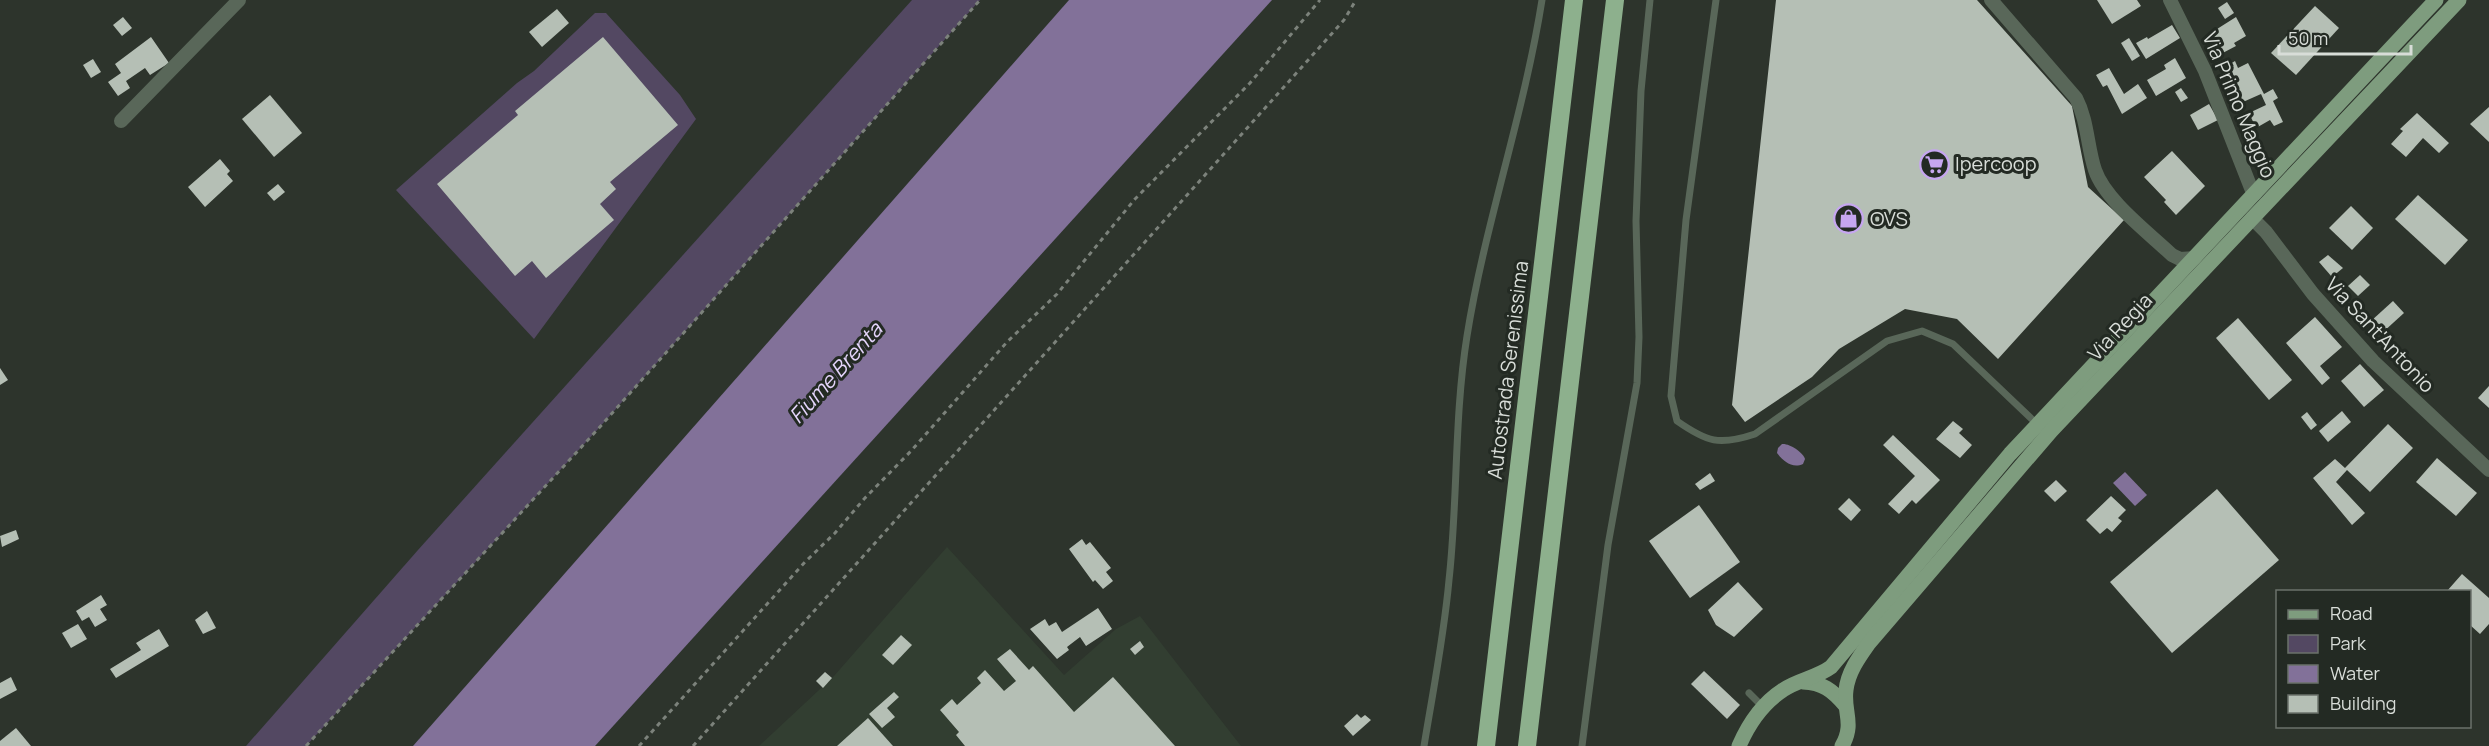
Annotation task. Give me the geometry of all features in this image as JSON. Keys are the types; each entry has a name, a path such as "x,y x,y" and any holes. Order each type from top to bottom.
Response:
{"highway":[{"name":"Autostrada Serenissima","path":"1486,746 1574,0"},
{"path":"1527,746 1616,0"}],"main road":[{"name":"Via Regia","path":"1739,745 1746,728 1783,690 1831,667 2037,424 2436,0"},
{"name":"Via Regia","path":"1842,746 1849,728 1849,717 1845,705 1846,689 1851,672 1869,643 2051,431 2458,0"},
{"path":"1803,682 1821,683 1833,691 1845,705"}],"street":[{"path":"121,121 239,0"},
{"path":"1991,0 2076,98 2084,112 2095,170 2103,187 2172,255 2180,259 2195,258"},
{"name":"Via Primo Maggio","path":"2170,0 2205,71 2255,194"},
{"name":"Via Sant'Antonio","path":"2252,218 2266,232 2313,294 2373,361 2489,470"}],"lane":[{"path":"1424,746 1449,581 1457,424 1466,343 1484,252 1525,94 1542,0"},
{"path":"1582,746 1608,545 1637,383 1639,337 1636,221 1641,91 1650,0"},
{"path":"1716,0 1686,220 1671,396 1677,421 1700,438 1733,442 1755,434 1887,341 1922,331 1953,344 2037,424"},
{"path":"1749,693 1764,708"}],"path":[{"path":"306,746 598,429 980,0"},
{"path":"639,746 798,570 911,451 1007,342 1058,294 1135,199 1250,83 1320,0"},
{"path":"693,746 1344,20 1356,0"}],"shaded area":[{"path":"947,547 1064,675 1116,629 1140,616 1241,746 759,746 834,676"}],"green space":[{"path":"912,0 980,0 598,429 306,746 246,746 418,550"},
{"path":"595,13 606,13 680,95 696,119 534,339 396,190 517,83 534,71"}],"water":[{"name":"Fiume Brenta","path":"1069,0 1272,0 595,746 413,746"},
{"path":"1782,444 1792,446 1799,451 1805,459 1803,464 1795,466 1782,459 1777,453"},
{"path":"2125,472 2147,495 2135,506 2113,483"}],"building":[{"path":"1776,0 1977,0 2072,106 2088,187 2124,220 1998,359 1957,319 1905,309 1839,349 1812,377 1745,422 1732,405"},
{"path":"2097,0 2137,0 2141,6 2112,24"},
{"path":"2227,2 2234,13 2225,19 2218,8"},
{"path":"2315,6 2339,28 2296,75 2271,53"},
{"path":"557,9 569,23 542,47 529,32"},
{"path":"123,17 132,28 122,36 113,25"},
{"path":"2236,17 2246,36 2234,43 2236,46 2217,56 2206,36"},
{"path":"2172,25 2180,38 2146,59 2136,43"},
{"path":"151,37 169,63 150,75 145,68 126,81 130,88 118,96 108,82 121,73 115,64"},
{"path":"603,37 678,125 610,182 616,189 600,204 614,220 546,278 532,261 515,276 437,184 518,115 515,111"},
{"path":"2129,38 2140,56 2132,61 2121,43"},
{"path":"2175,58 2186,78 2156,96 2147,80 2166,69 2164,65"},
{"path":"93,59 101,72 91,78 83,65"},
{"path":"2235,61 2238,68 2248,63 2264,94 2273,89 2278,98 2273,101 2283,122 2274,126 2270,120 2256,128 2249,113 2266,105 2261,94 2243,102 2225,67"},
{"path":"2109,68 2124,94 2138,84 2147,98 2122,114 2107,85 2103,87 2096,75"},
{"path":"2181,88 2188,98 2181,102 2175,92"},
{"path":"270,95 302,133 274,157 242,119"},
{"path":"2209,104 2218,120 2198,130 2190,115"},
{"path":"2489,107 2489,142 2470,124"},
{"path":"2417,113 2449,143 2439,153 2423,138 2406,157 2391,144 2403,131 2400,129"},
{"path":"2172,151 2205,186 2176,215 2164,202 2166,200 2144,177"},
{"path":"220,159 230,171 227,174 233,181 205,207 188,187"},
{"path":"278,184 285,192 274,201 267,193"},
{"path":"2418,195 2468,240 2445,265 2395,219"},
{"path":"2351,206 2373,228 2352,250 2329,228"},
{"path":"2328,255 2343,268 2332,277 2319,262"},
{"path":"2360,275 2370,285 2358,296 2348,286"},
{"path":"2393,301 2404,313 2382,333 2371,321"},
{"path":"2315,317 2342,347 2320,366 2330,378 2322,385 2286,343"},
{"path":"2238,318 2292,380 2269,400 2216,338"},
{"path":"2360,364 2384,390 2364,407 2341,381"},
{"path":"0,368 8,380 0,385"},
{"path":"2489,386 2489,408 2478,398"},
{"path":"2342,411 2351,422 2328,442 2319,431"},
{"path":"2307,412 2317,425 2311,430 2301,417"},
{"path":"1953,421 1963,429 1959,433 1972,445 1960,458 1936,439"},
{"path":"2388,424 2413,448 2370,492 2347,470 2336,482 2365,513 2352,525 2313,478 2335,459 2345,468"},
{"path":"1893,435 1940,480 1916,504 1912,500 1899,514 1888,504 1915,476 1883,445"},
{"path":"2437,458 2477,493 2456,516 2416,482"},
{"path":"1710,473 1715,481 1700,490 1695,484"},
{"path":"2056,480 2067,491 2055,502 2044,491"},
{"path":"2217,489 2279,560 2172,653 2110,582"},
{"path":"2111,496 2126,510 2118,518 2122,521 2112,532 2107,528 2100,534 2086,520"},
{"path":"1849,498 1861,510 1851,521 1838,509"},
{"path":"1699,505 1740,562 1690,598 1649,541"},
{"path":"16,530 19,539 2,547 0,536"},
{"path":"1082,539 1086,545 1090,542 1111,568 1106,572 1113,581 1103,589 1095,580 1093,582 1069,549"},
{"path":"2462,574 2489,598 2489,624 2480,634 2471,626 2471,590 2448,590"},
{"path":"1738,582 1763,609 1734,637 1716,625 1708,610"},
{"path":"101,595 107,605 100,609 107,620 95,627 89,617 82,621 76,611"},
{"path":"1098,608 1112,629 1086,646 1080,637 1057,659 1030,629 1045,619 1049,626 1056,622 1062,632"},
{"path":"207,611 216,628 203,634 195,620"},
{"path":"78,624 87,639 71,648 62,633"},
{"path":"159,629 169,646 116,678 110,669 141,650 136,643"},
{"path":"901,635 912,645 893,665 882,655"},
{"path":"1140,641 1144,647 1135,655 1130,649"},
{"path":"1010,649 1029,670 1033,666 1074,712 1113,677 1175,746 965,746 956,735 959,732 940,710 952,699 957,705 981,683 977,678 985,670 1004,691 1016,681 997,659"},
{"path":"1704,671 1740,705 1727,719 1691,684"},
{"path":"825,672 832,678 823,688 816,681"},
{"path":"11,677 17,690 0,699 0,683"},
{"path":"894,692 899,697 887,708 895,717 882,728 869,714"},
{"path":"1357,714 1361,718 1365,715 1371,720 1353,736 1344,726"},
{"path":"868,718 893,746 837,746"},
{"path":"16,728 31,746 0,746 0,741"}],"place":[{"name":"Ipercoop","path":"1934,164"},
{"name":"OVS","path":"1849,219"}]}
